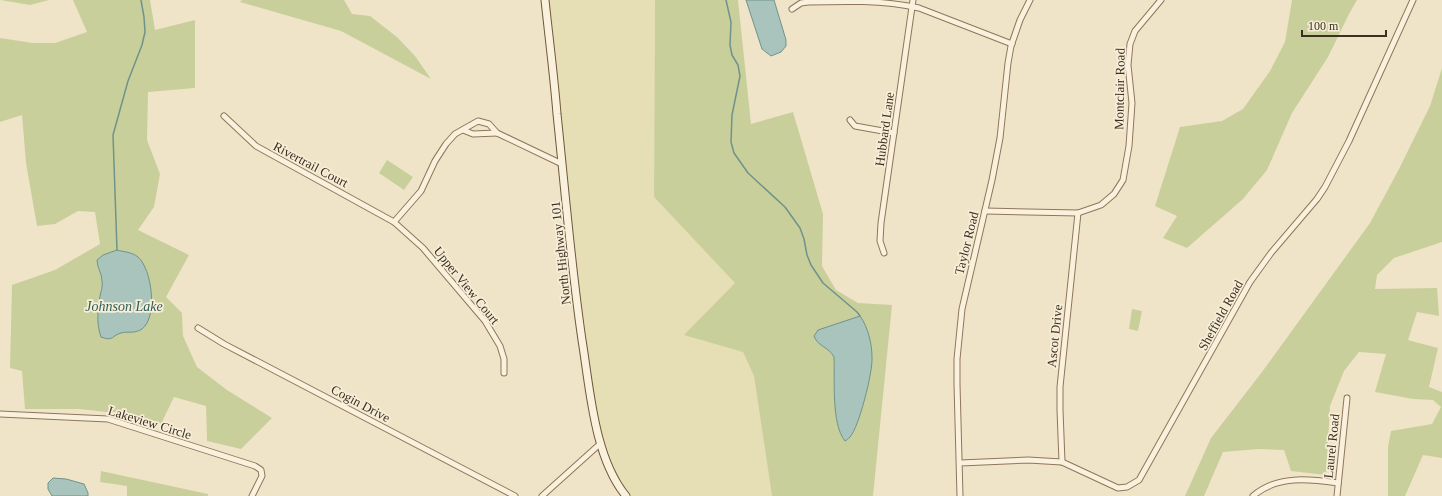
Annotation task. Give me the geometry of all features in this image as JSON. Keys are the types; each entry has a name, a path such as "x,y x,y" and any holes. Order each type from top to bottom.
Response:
{"main road":[{"name":"North Highway 101","path":"544,0 575,287 593,411 601,443 615,478 626,496"}],"street":[{"name":"Hubbard Lane","path":"884,253 880,241 913,0"},
{"name":"Taylor Road","path":"960,496 957,384 959,331 966,290 985,211 1000,138 1008,63 1012,44 1020,20 1030,0"},
{"name":"Montclair Road","path":"985,211 1078,213 1096,207 1114,194 1123,180 1129,146 1132,114 1132,94 1128,65 1130,44 1135,31 1160,0"},
{"name":"Sheffield Road","path":"960,463 1028,460 1062,462 1118,488 1128,487 1139,480 1250,282 1271,253 1318,199 1325,187 1352,134 1413,0"},
{"path":"792,9 801,3 808,2 876,1 912,6 1012,44"},
{"name":"Rivertrail Court","path":"224,116 256,146 394,222"},
{"path":"850,120 855,126 894,133"},
{"path":"394,222 421,191 435,162 446,144 455,134 478,121 488,124 497,133 562,164"},
{"path":"463,130 478,134 497,133"},
{"name":"Ascot Drive","path":"1062,462 1060,387 1078,213"},
{"name":"Upper View Court","path":"394,222 423,248 485,321 500,346 504,359 504,373"},
{"name":"Cogin Drive","path":"198,328 241,353 515,496"},
{"name":"Laurel Road","path":"1337,496 1347,398"},
{"name":"Lakeview Circle","path":"0,414 108,419 255,466 261,470 262,476 252,496"},
{"path":"542,496 601,443"},
{"path":"1253,496 1273,484 1290,480 1338,483"}],"shaded area":[{"path":"541,0 655,0 654,197 735,283 743,352 754,376 772,496 625,496 598,452 585,397 568,262"}],"green space":[{"path":"0,0 49,0 30,5"},
{"path":"73,0 150,0 155,30 195,20 195,88 148,92 147,140 160,174 154,207 138,230 189,255 166,297 182,313 183,336 197,367 227,390 272,418 241,449 207,441 206,406 174,397 161,424 134,415 79,409 25,409 22,371 10,368 12,285 55,270 100,244 95,212 78,211 55,224 37,226 26,163 22,115 0,122 0,38 33,43 55,43 87,32"},
{"path":"242,0 344,0 352,14 370,16 397,37 415,56 431,79 341,31 240,2"},
{"path":"655,0 738,0 751,124 793,112 823,214 822,266 836,290 858,303 892,305 873,496 772,496 754,376 743,352 684,335 735,283 654,197"},
{"path":"1292,0 1357,0 1328,57 1292,113 1267,170 1243,199 1187,248 1163,238 1177,216 1155,206 1180,127 1222,121 1243,109 1270,71 1285,42"},
{"path":"1442,68 1442,242 1394,258 1377,275 1375,289 1437,288 1439,316 1417,312 1408,340 1438,348 1429,387 1442,392 1442,458 1423,455 1405,496 1388,496 1388,447 1391,431 1432,424 1441,407 1433,400 1413,399 1375,392 1386,354 1359,352 1344,371 1330,406 1326,475 1291,471 1284,450 1258,449 1223,452 1204,496 1185,496 1211,438 1262,372 1370,223 1430,106"},
{"path":"387,160 413,177 404,190 379,173"},
{"path":"1132,309 1142,311 1138,331 1129,329"},
{"path":"101,471 208,494 208,496 127,496 127,486 100,482"}],"water":[{"path":"746,0 774,0 786,40 786,46 781,52 771,56 762,49"},
{"name":"Johnson Lake","path":"117,250 133,254 143,263 150,282 150,314 147,323 142,329 121,333 108,339 101,337 98,327 98,311 102,283 97,260 103,255"},
{"path":"860,316 869,336 872,352 872,364 865,399 854,431 845,441 838,424 836,413 834,357 832,353 816,340 814,336 818,330"},
{"path":"53,478 66,479 84,484 88,496 52,496 48,489 48,483"}],"waterway":[{"path":"117,250 113,135 128,81 142,45 145,32 141,0"},
{"path":"726,0 731,22 730,45 732,55 738,65 740,76 732,115 731,142 734,153 748,173 785,207 800,228 811,265 823,283 860,316"}]}
